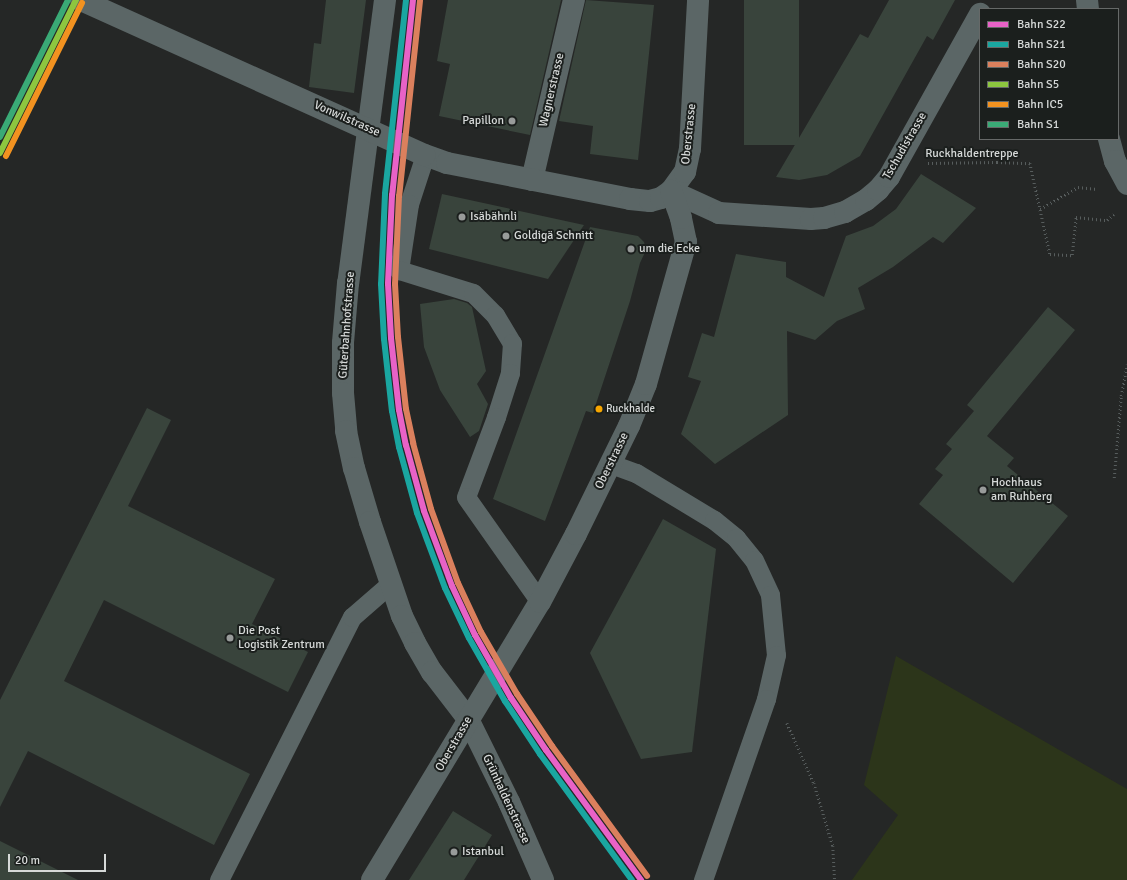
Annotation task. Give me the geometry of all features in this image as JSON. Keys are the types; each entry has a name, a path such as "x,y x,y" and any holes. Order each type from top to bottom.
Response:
{"street":[{"name":"Vonwilstrasse","path":"81,0 425,155 447,163 650,201 671,192"},
{"name":"Güterbahnhofstrasse","path":"385,0 348,283 343,343 343,393 346,431 354,468 370,522 402,616 415,643 432,672 468,719"},
{"name":"Wagnerstrasse","path":"532,180 574,0"},
{"name":"Oberstrasse","path":"372,880 540,602 611,464 646,384 686,242 682,218 671,192 685,172 690,149 698,0"},
{"name":"Tschudistrasse","path":"671,192 719,213 811,219 824,218 845,212 866,200 878,190 889,176 979,16"},
{"path":"1110,140 1115,161 1127,184"},
{"name":"Grünhaldenstrasse","path":"468,719 509,802 543,880"}],"lane":[{"path":"425,155 410,204 399,270 474,293 495,315 512,342 510,373 496,417 466,497 540,602"},
{"path":"611,464 636,473 714,520 736,538 754,560 770,595 776,655 766,699 702,880"},
{"path":"219,880 352,617 391,583"}],"path":[{"name":"Ruckhaldentreppe","path":"927,163 1030,163 1050,254 1072,255 1076,217 1106,220 1114,214"},
{"path":"1040,209 1078,187 1097,189 1100,192"},
{"path":"1114,478 1121,396 1127,366"},
{"path":"766,699 781,710 814,783 833,846 835,880"}],"green space":[{"path":"896,656 1127,789 1127,880 852,880 898,815 864,785"}],"building":[{"path":"326,0 366,0 354,93 309,87 314,43 321,44"},
{"path":"448,0 561,0 530,135 439,116 450,64 437,61"},
{"path":"586,0 654,5 638,160 590,154 593,126 559,121"},
{"path":"744,0 799,0 799,145 744,145"},
{"path":"889,0 955,0 933,40 927,36 860,156 827,175 799,180 776,177 860,34 868,38"},
{"path":"921,174 976,208 943,243 933,237 893,267 858,288 865,309 837,321 815,340 787,331 788,415 715,464 681,434 701,381 688,377 702,333 714,337 736,254 786,262 786,277 824,297 846,236 873,226 896,209"},
{"path":"442,194 584,225 548,279 429,249"},
{"path":"590,227 638,236 644,242 646,250 640,263 630,301 593,413 586,411 545,521 493,499"},
{"path":"454,299 467,303 472,307 486,371 477,384 488,404 479,431 470,437 440,390 424,347 420,304"},
{"name":"Hochhaus am Ruhberg","path":"1048,307 1075,330 987,436 1014,458 1007,466 1068,516 1013,583 919,504 943,475 935,469 952,449 946,444 974,411 967,405"},
{"name":"Die Post Logistik Zentrum","path":"147,408 171,420 128,506 275,579 252,624 308,652 288,692 104,600 64,681 250,774 214,845 28,751 0,807 0,700"},
{"path":"663,519 716,549 692,752 641,759 590,653"},
{"name":"Istanbul","path":"453,811 492,835 464,880 409,880"},
{"path":"0,841 78,880 0,880"}],"rail line":[{"name":"S1","path":"0,137 68,0"},
{"name":"S5","path":"0,153 76,0"},
{"name":"S21","path":"406,0 385,194 381,284 384,339 392,411 399,447 417,513 445,588 469,638 505,701 540,754 632,880"},
{"name":"S22","path":"413,0 392,195 388,284 391,338 399,410 406,445 424,511 452,586 475,635 511,698 546,750 641,880"},
{"name":"S20","path":"420,1 399,196 395,284 398,337 406,409 413,443 431,509 458,583 481,632 517,694 552,746 647,876"},
{"name":"IC5","path":"6,156 82,3"}],"place":[{"name":"Papillon","path":"512,121"},
{"name":"Isäbähnli","path":"462,217"},
{"name":"Goldigä Schnitt","path":"506,236"},
{"name":"um die Ecke","path":"631,249"},
{"name":"Ruckhalde","path":"599,409"},
{"name":"Hochhaus am Ruhberg","path":"983,490"},
{"name":"Die Post Logistik Zentrum","path":"230,638"},
{"name":"Istanbul","path":"454,852"}]}
